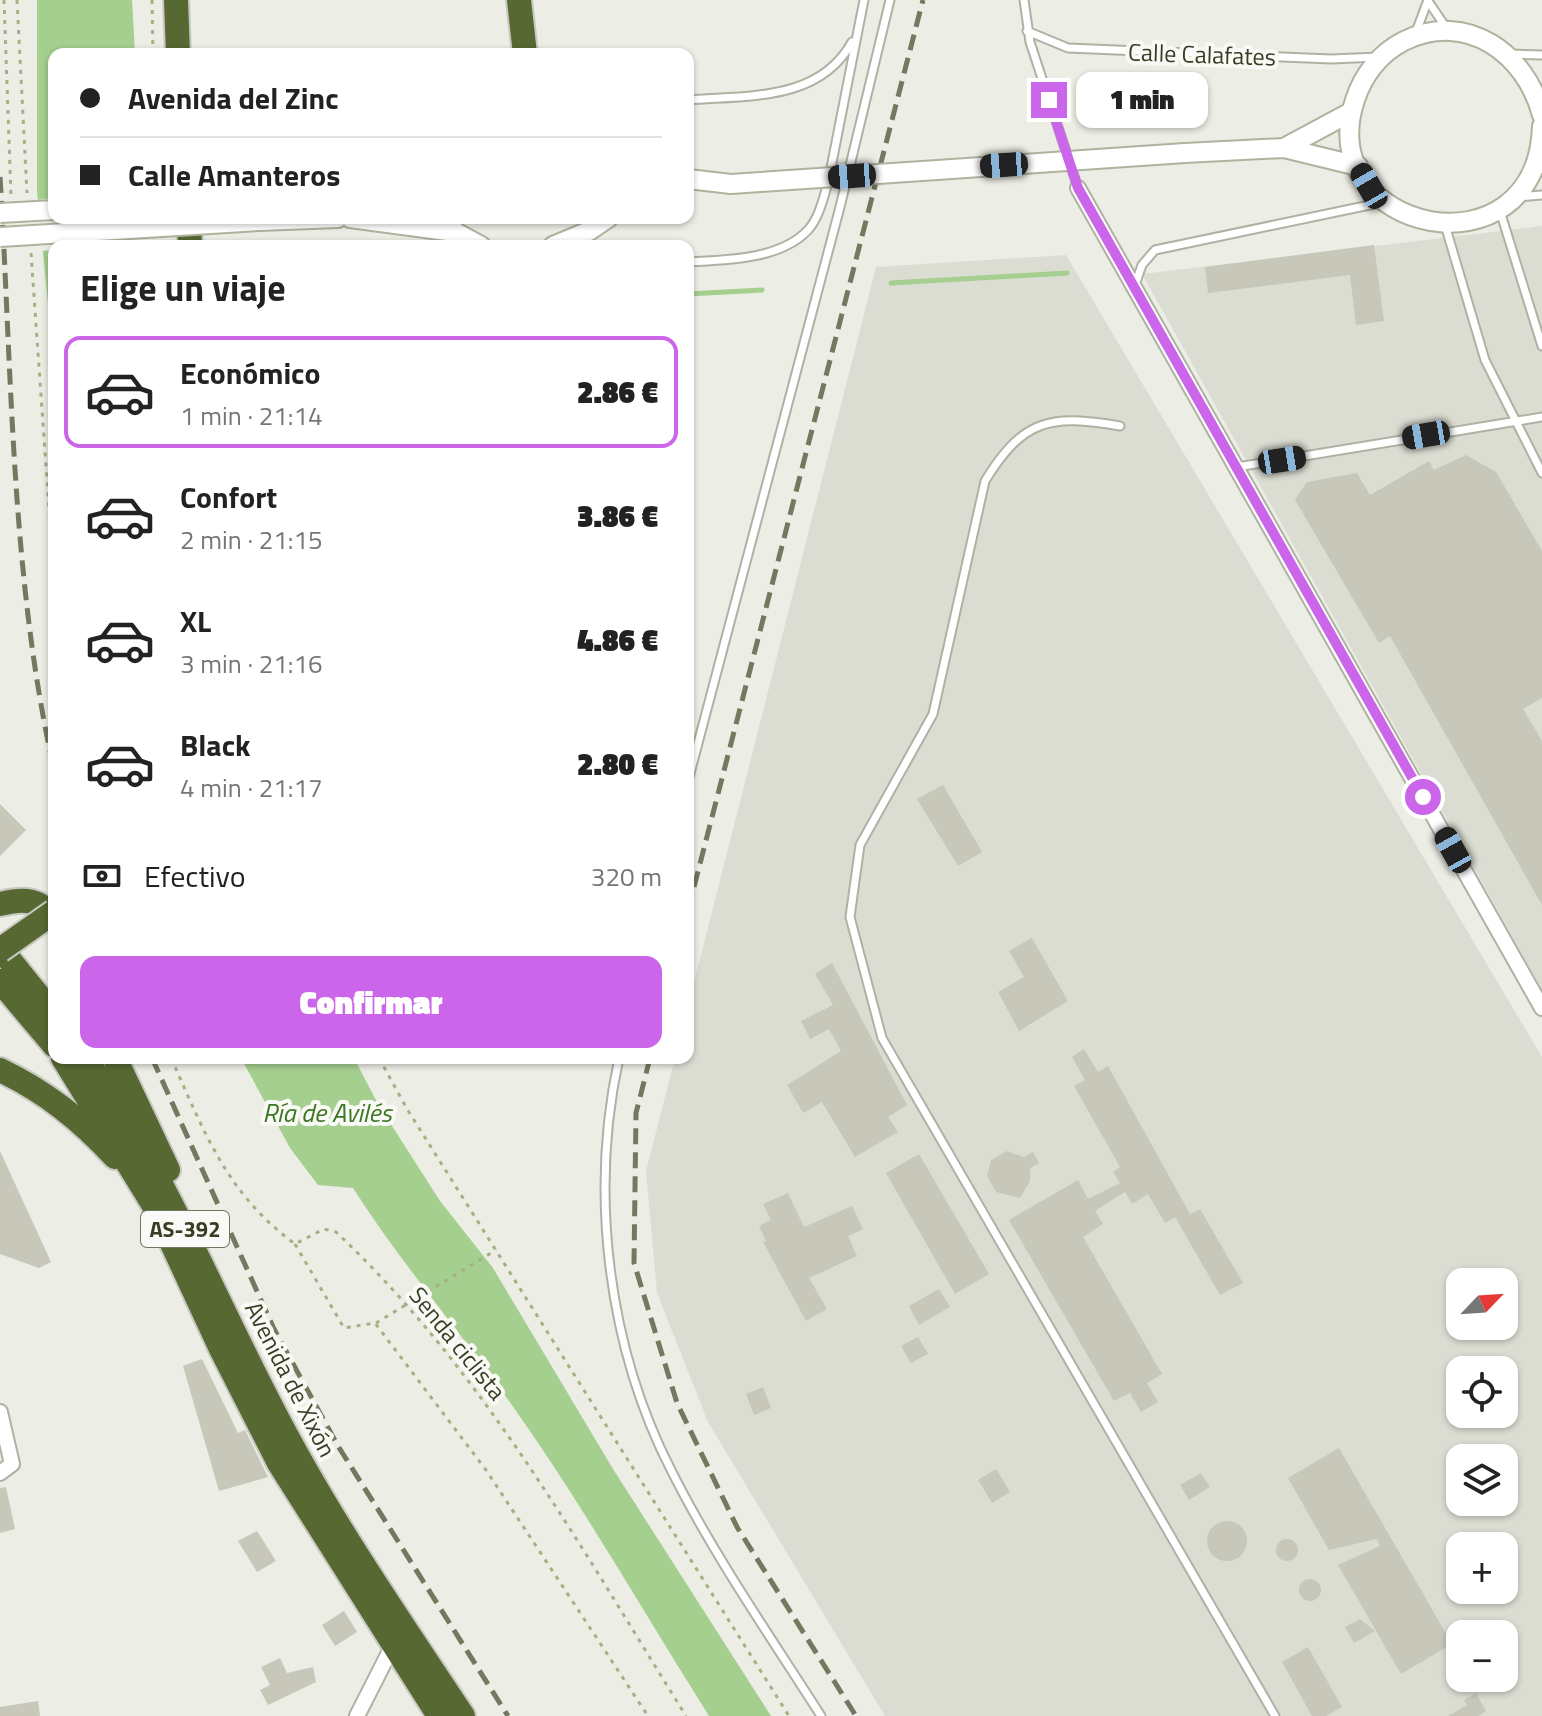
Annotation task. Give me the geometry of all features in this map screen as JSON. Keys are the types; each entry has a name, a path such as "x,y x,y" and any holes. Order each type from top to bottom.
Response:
{"highway":[{"path":"176,0 178,48"},
{"path":"189,48 190,0"},
{"path":"519,0 523,48"},
{"path":"0,904 16,900 39,903 48,914"},
{"path":"48,916 0,949 48,1008"},
{"path":"0,981 48,1038"},
{"name":"Avenida de Xixón","path":"67,1064 144,1186 260,1428 439,1716"},
{"name":"Avenida de Xixón","path":"90,1064 180,1219 296,1454 342,1531 463,1716"},
{"path":"118,1064 173,1180 180,1219"},
{"path":"0,1070 28,1083 73,1115 144,1186"}],"main road":[{"path":"1542,115 1539,93 1525,71 1508,54 1484,39 1449,32 1414,38 1381,57 1361,82 1351,112 1351,145 1358,166 1384,202 1413,219 1445,225 1473,222 1499,210 1514,197 1532,174 1542,145 1542,126"},
{"path":"1284,148 1351,112"},
{"path":"694,180 731,184 1284,148 1358,166"},
{"path":"694,188 708,183"},
{"path":"6,212 48,210"},
{"path":"0,237 210,224"},
{"path":"567,240 599,224"},
{"path":"451,225 472,240"}],"street":[{"path":"1078,188 1542,1008"},
{"path":"0,1412 12,1464 0,1473"},
{"path":"357,1716 393,1645"}],"lane":[{"path":"694,262 752,258 807,231 820,208 828,183 864,0"},
{"path":"694,758 840,207 890,0"},
{"path":"1024,0 1027,31 1078,188"},
{"path":"1428,0 1449,32"},
{"path":"1414,38 1428,0"},
{"name":"Calle Calafates","path":"1027,31 1068,48 1331,59 1381,57"},
{"path":"694,99 793,90 830,71 855,37"},
{"path":"1508,54 1542,55"},
{"path":"1514,197 1542,195"},
{"path":"1135,287 1142,265 1155,250 1384,202"},
{"path":"1499,210 1542,346"},
{"path":"1445,225 1485,360 1542,473"},
{"path":"1237,467 1542,417"},
{"path":"1120,426 1080,419 1032,427 1006,447 985,481 933,714 860,845 850,917 882,1038 1275,1716"},
{"path":"618,1064 611,1096 605,1214 613,1293 634,1377 671,1471 728,1570 821,1716"}],"path":[{"path":"4,0 6,212"},
{"path":"17,0 27,196"},
{"path":"152,0 153,48"},
{"path":"30,244 48,496"},
{"path":"174,1064 236,1189 256,1212 295,1244 344,1328 375,1323 496,1250"},
{"path":"383,1064 789,1716"},
{"name":"Senda ciclista","path":"295,1244 324,1229 336,1232 407,1306 471,1384 558,1511 686,1716"},
{"path":"375,1323 486,1470 648,1716"}],"shaded area":[{"path":"1542,226 1542,990 1142,274"},
{"path":"1066,255 1542,1057 1542,1716 885,1716 708,1422 657,1293 646,1171 673,1064 694,1064 694,982 876,267"}],"water":[{"path":"37,0 132,0 135,48 48,48 48,224 146,224 147,240 48,240 48,304 37,191"},
{"name":"Ría de Avilés","path":"244,1064 357,1064 378,1104 440,1201 493,1268 613,1469 771,1716 709,1716 531,1433 353,1188 318,1185 290,1148"}],"pier":[{"path":"48,199 48,224 150,224 151,240 48,240 48,250 39,251 34,200"}],"building":[{"path":"1374,245 1384,321 1356,325 1350,275 1208,293 1205,267"},
{"path":"1466,455 1496,472 1542,551 1542,698 1523,709 1542,741 1542,905 1390,636 1379,643 1295,500 1307,482 1357,473 1370,495 1429,461 1434,470"},
{"path":"943,785 982,852 958,866 917,799"},
{"path":"0,804 26,830 0,856"},
{"path":"1032,938 1068,1001 1019,1031 998,992 1024,977 1009,951"},
{"path":"832,963 907,1105 888,1117 898,1132 855,1157 822,1102 803,1113 787,1085 841,1051 829,1029 810,1039 801,1021 833,1005 815,974"},
{"path":"1084,1049 1098,1072 1108,1066 1190,1214 1200,1209 1243,1283 1220,1295 1175,1217 1165,1223 1148,1194 1132,1204 1125,1192 1095,1211 1103,1224 1083,1237 1162,1374 1147,1383 1158,1402 1141,1412 1130,1393 1114,1401 1009,1220 1078,1180 1088,1199 1120,1183 1113,1172 1120,1167 1074,1086 1085,1080 1072,1057"},
{"path":"0,1151 51,1262 39,1268 0,1254"},
{"path":"1007,1151 1024,1157 1033,1152 1039,1163 1030,1168 1030,1181 1020,1198 996,1192 987,1176 991,1160"},
{"path":"919,1154 989,1274 955,1294 886,1173"},
{"path":"788,1193 804,1227 852,1206 863,1229 848,1236 857,1256 809,1278 827,1309 806,1321 763,1242 766,1241 759,1226 771,1220 763,1204"},
{"path":"939,1289 950,1307 919,1325 909,1306"},
{"path":"918,1337 928,1354 911,1363 901,1346"},
{"path":"202,1359 238,1433 245,1430 268,1477 219,1491 183,1366"},
{"path":"763,1387 771,1408 754,1415 746,1394"},
{"path":"1339,1448 1446,1634 1446,1648 1401,1674 1338,1565 1380,1546 1377,1539 1329,1550 1288,1478"},
{"path":"996,1469 1010,1492 992,1503 978,1480"},
{"path":"1201,1473 1210,1487 1189,1500 1180,1485"},
{"path":"6,1487 15,1529 0,1533 0,1488"},
{"path":"1227,1521 1241,1527 1247,1541 1241,1555 1227,1561 1213,1555 1207,1541 1213,1527"},
{"path":"257,1531 276,1561 257,1572 238,1541"},
{"path":"1287,1539 1295,1542 1298,1550 1295,1558 1287,1561 1279,1558 1276,1550 1279,1542"},
{"path":"1310,1579 1318,1582 1321,1590 1318,1598 1310,1601 1302,1598 1299,1590 1302,1582"},
{"path":"344,1611 357,1632 335,1646 322,1625"},
{"path":"1360,1619 1375,1631 1354,1643 1345,1627"},
{"path":"1308,1647 1342,1707 1326,1716 1312,1716 1282,1662"},
{"path":"280,1658 287,1673 313,1667 316,1682 268,1705 260,1690 270,1685 261,1667"},
{"path":"1476,1693 1486,1711 1478,1716 1448,1716 1467,1705 1464,1700"},
{"path":"38,1701 40,1716 0,1716 0,1707"}],"waterway":[{"path":"891,283 1067,273"},
{"path":"694,294 762,290"}],"railway":[{"path":"694,887 923,0"},
{"path":"0,177 21,550 29,624 48,739"},
{"path":"155,1064 274,1329 338,1446 508,1716"},
{"path":"648,1064 636,1113 634,1263 677,1403 737,1527 856,1716"}],"route":[{"path":"1049,100 1078,188 1423,797"}]}
